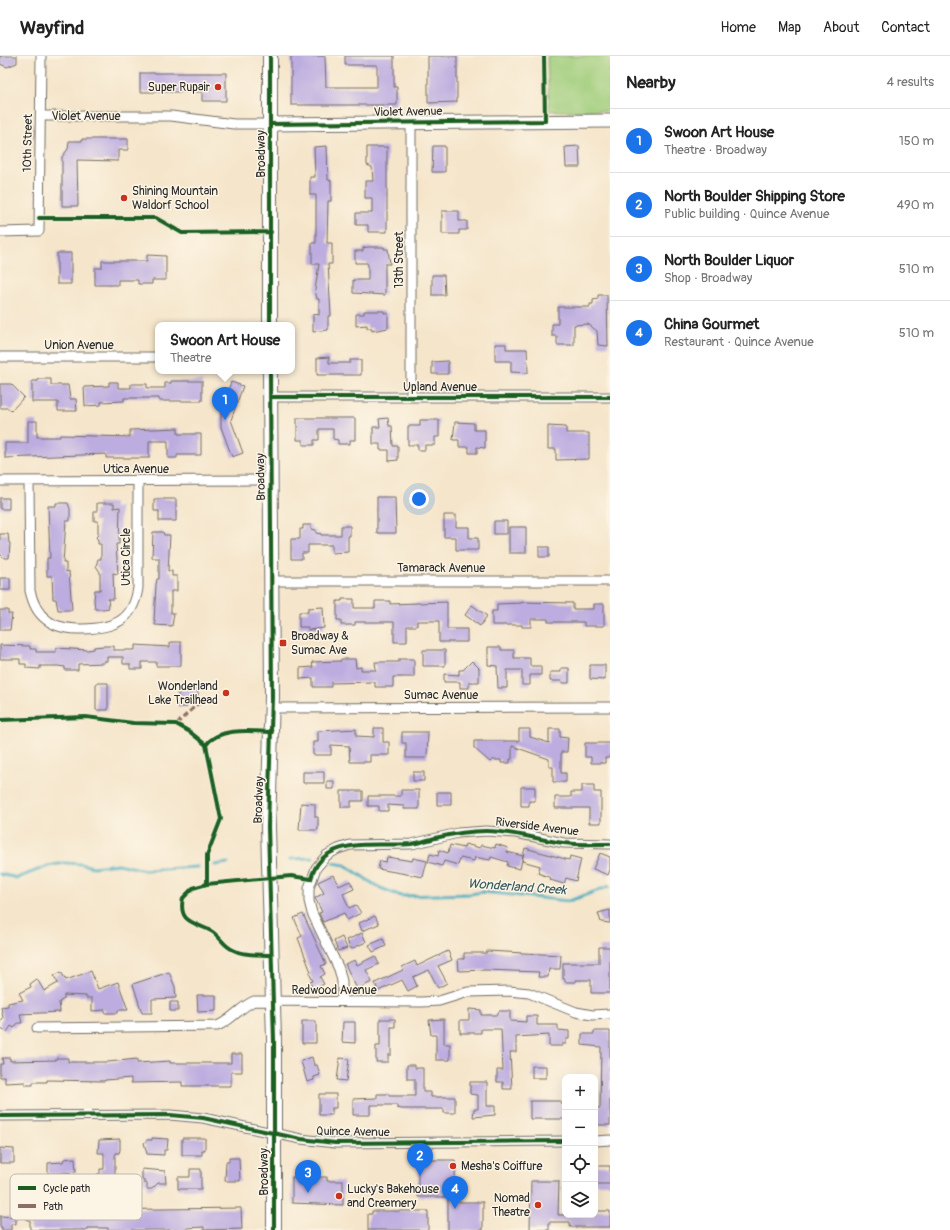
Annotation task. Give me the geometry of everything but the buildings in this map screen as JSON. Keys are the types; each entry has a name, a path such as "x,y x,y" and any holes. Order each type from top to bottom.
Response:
{"main road":[{"name":"Broadway","path":"270,56 270,322"},
{"name":"Broadway","path":"270,374 272,480 272,708 268,827 274,1133 274,1230"}],"street":[{"name":"10th Street","path":"0,232 39,231 41,56"},
{"name":"Violet Avenue","path":"41,116 171,116 234,124 610,120"},
{"name":"13th Street","path":"411,122 411,397"},
{"name":"Union Avenue","path":"0,357 155,357"},
{"name":"Upland Avenue","path":"270,397 610,397"},
{"name":"Utica Avenue","path":"0,481 272,480"},
{"name":"Utica Circle","path":"29,481 30,591 39,612 47,620 57,626 70,629 105,628 119,622 130,612 136,599 138,588 138,481"},
{"name":"Tamarack Avenue","path":"272,581 610,581"},
{"name":"Sumac Avenue","path":"272,708 610,707"},
{"name":"Riverside Avenue","path":"342,1002 342,981 339,969 312,913 309,901 309,888 316,868 327,855 350,845 412,844 458,833 486,831 516,833 564,843 610,844"},
{"name":"Redwood Avenue","path":"37,1028 217,1026 225,1023 245,1005 254,1002 439,1001 468,992 509,991 529,993 576,1012 610,1014"},
{"name":"Quince Avenue","path":"0,1116 170,1115 203,1118 301,1139 335,1143 562,1141"},
{"path":"598,1141 610,1140"}],"green space":[{"path":"547,56 610,56 610,111 549,111"}],"waterway":[{"name":"Wonderland Creek","path":"290,859 313,858"},
{"name":"Wonderland Creek","path":"0,874 17,878 48,866 65,863 81,864 93,867 118,864 145,870 198,867"},
{"name":"Wonderland Creek","path":"215,865 228,863"},
{"name":"Wonderland Creek","path":"333,863 345,865 378,887 401,896 470,894 483,892 569,901 610,886"}],"marked path":[{"path":"176,724 196,706 209,697"}],"cycle path":[{"path":"270,56 270,322"},
{"path":"271,124 545,121 544,56"},
{"path":"39,218 156,218 182,233 271,232"},
{"path":"270,374 272,697 268,827 274,1040 274,1230"},
{"path":"270,397 610,397"},
{"path":"0,720 86,717 133,723 176,724 190,732 206,745"},
{"path":"207,884 207,855 221,819 206,745 219,735 236,731 272,732"},
{"path":"271,955 248,954 232,949 213,932 193,923 185,917 182,906 183,898 193,888 207,884 291,876 311,879 317,865 327,855 339,849 353,846 411,844 454,834 486,831 506,832 570,844 610,844"},
{"path":"0,1116 170,1115 203,1118 301,1139 335,1143 562,1141"}],"place":[{"name":"Super Rupair","path":"218,87"},
{"name":"Shining Mountain Waldorf School","path":"124,198"},
{"name":"Swoon Art House","path":"225,420"},
{"name":"Broadway & Sumac Ave","path":"283,643"},
{"name":"Wonderland Lake Trailhead","path":"226,693"},
{"name":"Mesha's Coiffure","path":"453,1166"},
{"name":"North Boulder Shipping Store","path":"420,1176"},
{"name":"North Boulder Liquor","path":"308,1193"},
{"name":"Lucky's Bakehouse and Creamery","path":"339,1196"},
{"name":"Nomad Theatre","path":"538,1205"},
{"name":"China Gourmet","path":"455,1209"}]}
